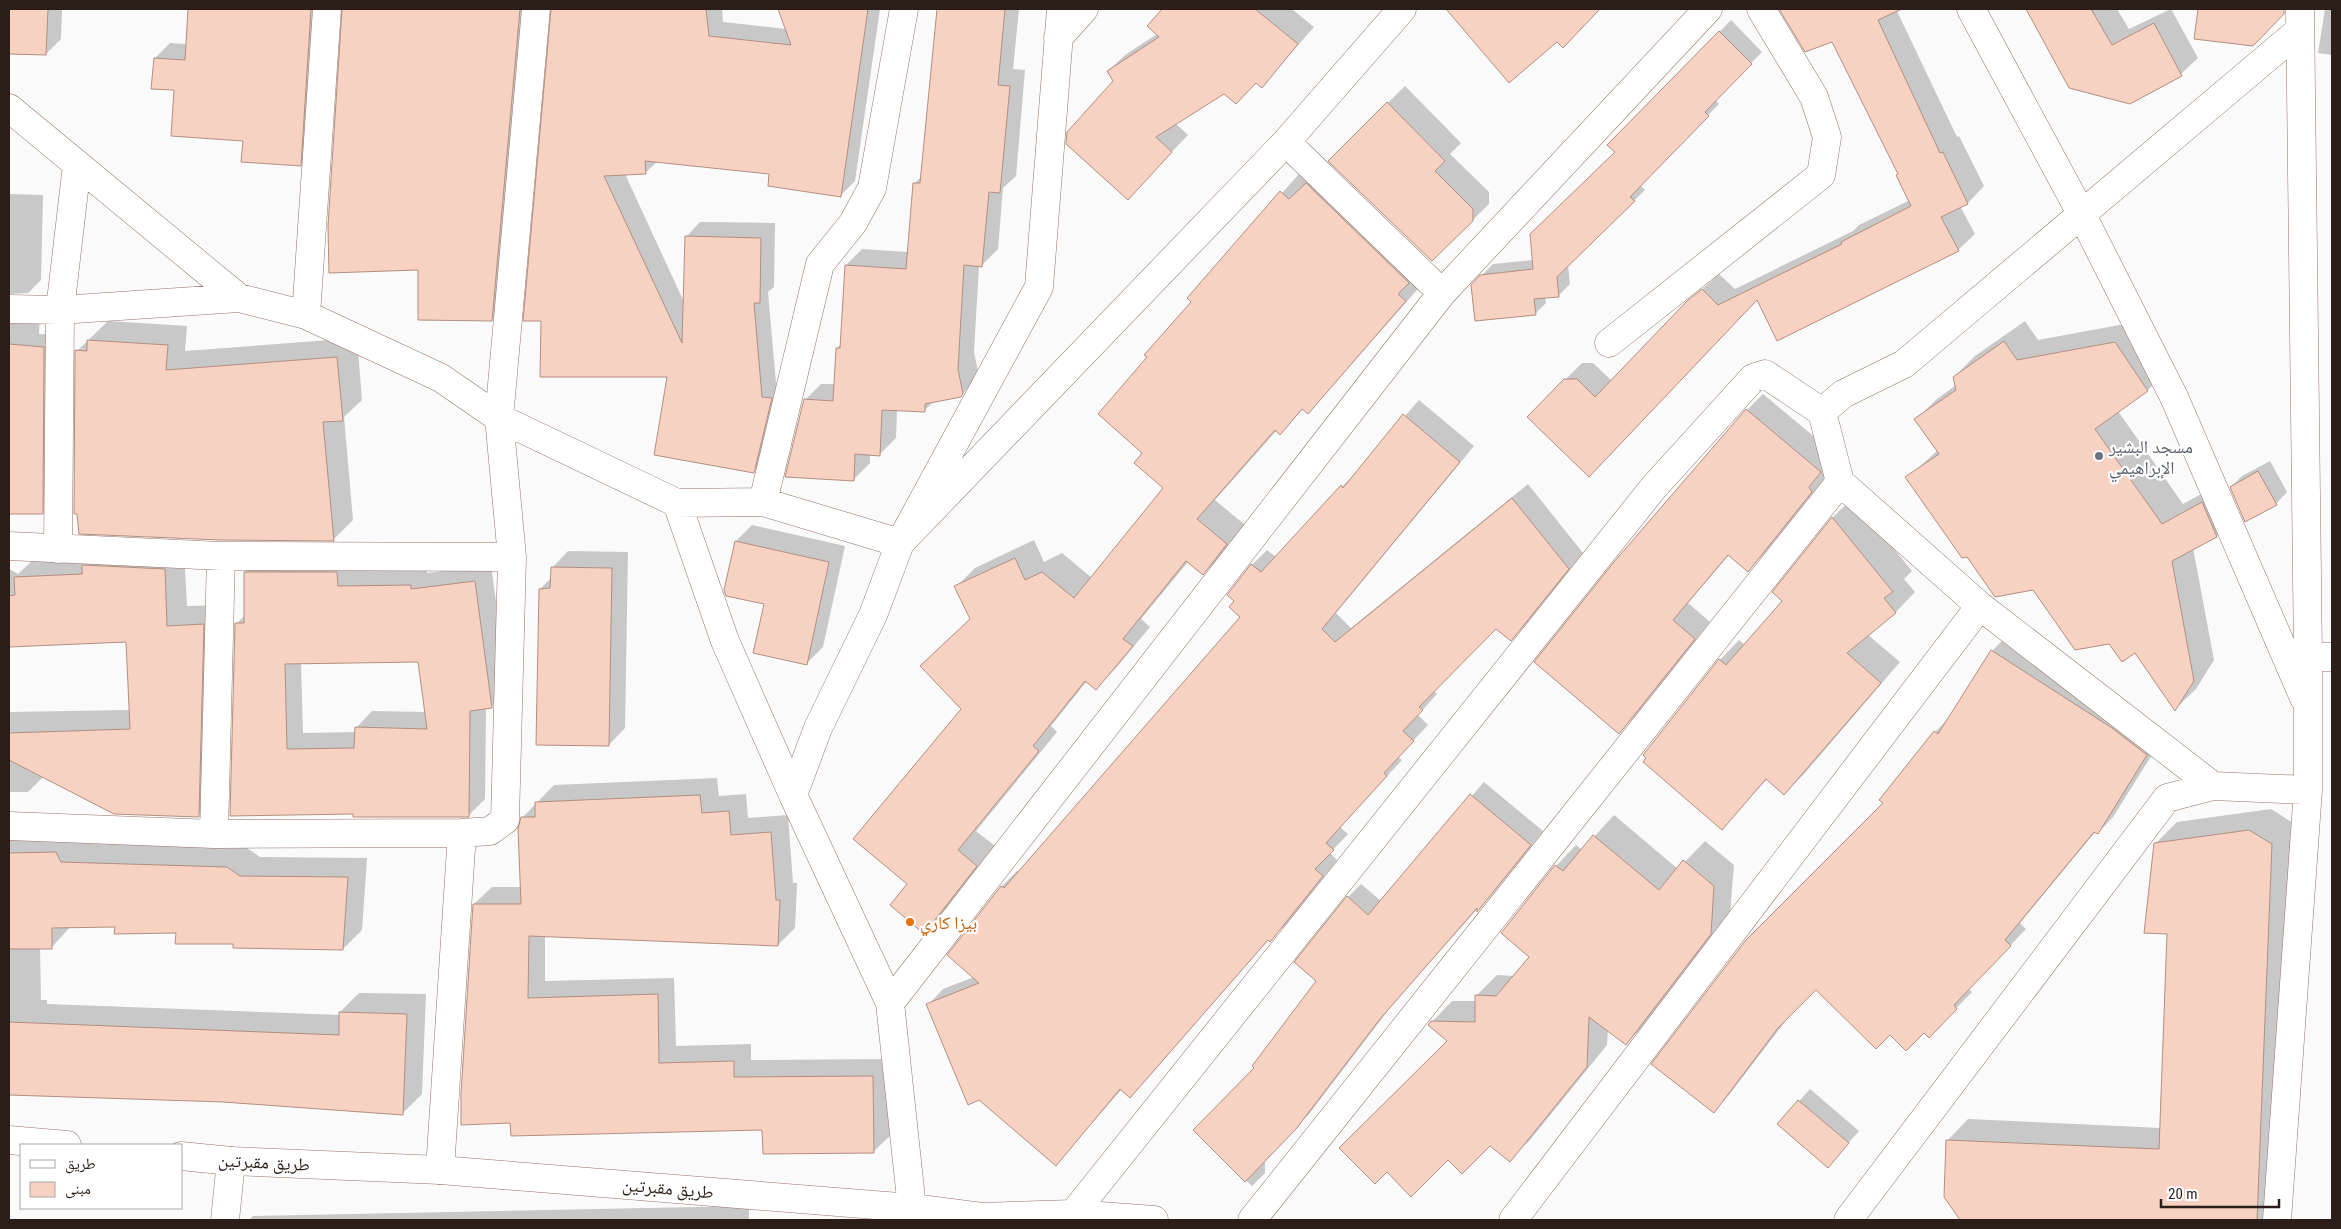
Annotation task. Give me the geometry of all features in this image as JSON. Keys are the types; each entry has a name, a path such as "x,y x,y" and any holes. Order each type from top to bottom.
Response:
{"street":[{"path":"306,315 327,9"},
{"path":"9,826 214,834 462,833 490,831 505,820 512,557 499,418 536,9"},
{"path":"763,502 820,264 853,223 872,188 904,9"},
{"path":"793,796 818,728 873,615 900,544 1039,287 1061,9"},
{"path":"1058,38 1084,9"},
{"path":"900,544 1286,142 1402,9"},
{"path":"890,1003 1442,293 1708,9"},
{"path":"1609,343 1821,175 1827,137 1814,96 1761,9"},
{"path":"1971,9 2082,215 2174,397 2308,708"},
{"path":"1822,412 1843,394 1904,364 2082,215 2300,20"},
{"path":"2277,1220 2308,790 2308,708 2320,657 2300,20"},
{"path":"9,108 239,298"},
{"path":"1286,142 1442,293"},
{"path":"58,549 60,310 77,165"},
{"path":"9,309 60,310 239,298 306,315 441,378 499,418 677,503 763,502 900,544"},
{"path":"1073,1214 1654,487 1753,378 1765,374 1822,412 1840,482 1980,606 2213,786"},
{"path":"1252,1220 1840,482"},
{"path":"677,503 725,641 793,796 890,1003 912,1214"},
{"path":"9,546 221,556 512,557"},
{"path":"214,834 221,556"},
{"path":"1513,1220 1980,606"},
{"path":"1848,1220 2167,798 2213,786 2308,790"},
{"path":"440,1170 462,833"},
{"path":"9,1140 55,1144"},
{"name":"طريق مقبرتين","path":"182,1156 231,1161 440,1170 982,1219 1073,1214 1154,1220"},
{"path":"225,1220 231,1161"}],"building":[{"path":"9,9 48,9 46,55 9,54"},
{"path":"188,9 311,9 301,166 241,162 243,141 171,136 174,90 151,89 154,58 185,60"},
{"path":"342,9 520,9 492,321 418,320 418,270 329,273 328,226"},
{"path":"551,9 706,9 709,36 791,45 778,9 868,9 841,197 768,186 769,174 645,161 646,174 604,176 682,343 685,236 761,238 760,303 754,303 762,397 772,398 754,473 654,455 667,377 540,377 541,321 523,321"},
{"path":"937,9 1005,9 998,85 1010,86 1000,193 989,192 982,267 964,265 958,369 963,394 961,397 925,404 925,412 882,410 880,456 855,454 854,481 785,477 804,399 833,401 836,348 840,348 845,265 906,269 913,183 920,183"},
{"path":"1162,9 1255,9 1298,44 1262,88 1256,83 1236,104 1224,94 1156,137 1172,152 1128,200 1066,144 1067,132 1113,81 1107,71 1159,37 1147,26"},
{"path":"1446,9 1600,9 1563,48 1557,42 1509,83"},
{"path":"1779,9 1902,9 1878,20 1940,153 1943,152 1968,204 1941,217 1959,251 1777,341 1757,300 1589,477 1527,417 1564,379 1577,379 1595,397 1687,301 1702,289 1718,305 1842,244 1841,242 1911,206 1896,175 1898,174 1832,42 1805,52"},
{"path":"2026,9 2091,9 2112,45 2154,23 2182,76 2130,104 2069,88"},
{"path":"2198,9 2284,9 2284,14 2253,46 2194,39"},
{"path":"1719,31 1752,64 1705,112 1709,116 1630,197 1635,201 1557,277 1559,297 1534,299 1536,315 1475,321 1471,285 1480,275 1533,269 1530,234 1615,152 1607,145"},
{"path":"1387,102 1445,161 1435,171 1473,209 1473,221 1432,261 1328,161"},
{"path":"1306,183 1409,283 1398,294 1406,301 1308,414 1302,409 1280,435 1275,430 1197,519 1227,544 1203,575 1186,561 1123,639 1133,646 1096,690 1085,681 1033,746 1039,751 958,850 977,866 924,934 890,905 907,884 853,839 961,709 920,666 970,619 954,586 1015,558 1025,580 1042,572 1074,598 1163,488 1134,463 1142,453 1098,414 1147,357 1144,355 1191,302 1187,298 1280,191 1289,199"},
{"path":"87,340 168,345 166,370 337,357 343,421 323,422 334,541 221,540 79,534 77,514 74,514 75,350 87,351"},
{"path":"2004,341 2017,360 2115,342 2148,391 2095,429 2162,524 2202,502 2217,537 2172,561 2194,681 2175,711 2135,653 2122,662 2109,644 2075,650 2033,590 1995,597 1967,557 1962,558 1905,477 1939,454 1914,419 1956,390 1953,377"},
{"path":"9,344 44,347 43,514 9,514"},
{"path":"1746,409 1821,472 1809,487 1812,492 1748,572 1728,555 1673,620 1695,639 1619,734 1534,662 1614,562"},
{"path":"1403,414 1460,462 1322,629 1335,642 1512,498 1569,569 1511,641 1496,629 1419,707 1423,710 1403,731 1414,741 1384,773 1387,776 1326,843 1334,850 1315,869 1323,876 1270,942 1268,940 1130,1098 1120,1089 1056,1166 979,1100 968,1105 926,1004 979,983 947,955 1001,886 1004,888 1240,617 1229,607 1234,601 1227,595 1251,564 1261,572 1341,485 1343,488"},
{"path":"2258,471 2277,505 2245,522 2230,487"},
{"path":"1832,517 1893,592 1884,598 1896,613 1847,653 1881,683 1784,795 1766,779 1722,830 1643,762 1646,758 1643,755 1719,659 1726,665 1782,601 1772,592"},
{"path":"735,541 829,562 807,665 753,653 764,604 726,596 724,590"},
{"path":"82,565 165,569 167,626 204,624 199,817 114,814 9,760 9,733 130,729 126,642 9,647 9,596 15,595 14,577 82,574"},
{"path":"551,567 612,568 609,746 536,745 539,589 550,588"},
{"path":"244,572 337,572 338,586 411,585 411,589 475,581 492,708 470,711 469,817 353,817 353,814 230,816 235,623 244,623","holes":["418,662 427,729 355,727 354,748 287,749 285,664"]},
{"path":"1991,650 2112,728 2147,755 2098,834 2094,832 2005,940 2011,946 1954,1005 1957,1009 1929,1038 1924,1033 1906,1051 1890,1035 1876,1049 1816,990 1778,1028 1714,1113 1651,1064 1746,940 1883,803 1879,800 1934,731 1938,734"},
{"path":"1470,794 1531,845 1477,912 1477,908 1380,1019 1296,1129 1245,1182 1193,1130 1254,1068 1252,1066 1316,981 1294,962 1347,896 1368,915"},
{"path":"700,795 702,813 729,811 731,835 771,832 776,900 780,900 778,946 529,936 528,998 658,994 659,1063 734,1061 734,1077 873,1076 874,1153 763,1154 762,1130 511,1136 510,1123 461,1125 461,1094 473,904 521,904 518,829 521,817 535,817 535,802"},
{"path":"2249,830 2272,844 2257,1220 1960,1220 1944,1197 1946,1140 2159,1149 2167,934 2144,933 2154,843"},
{"path":"1593,835 1659,890 1683,860 1714,886 1711,934 1626,1045 1589,1017 1587,1067 1510,1162 1490,1146 1462,1174 1448,1160 1411,1197 1387,1172 1375,1184 1339,1148 1447,1041 1428,1025 1431,1021 1475,1022 1475,995 1496,996 1529,957 1501,933 1555,865 1563,871"},
{"path":"56,852 61,862 227,867 240,876 348,877 343,950 233,948 233,944 175,944 176,933 114,934 115,927 52,928 52,949 9,949 9,853"},
{"path":"339,1012 407,1014 403,1115 223,1102 9,1095 9,1022 339,1035"},
{"path":"1798,1100 1849,1143 1828,1168 1777,1124"}],"place":[{"name":"مسجد البشير الإبراهيمي","path":"2099,456"},
{"name":"بيزا كاري","path":"910,922"}]}
